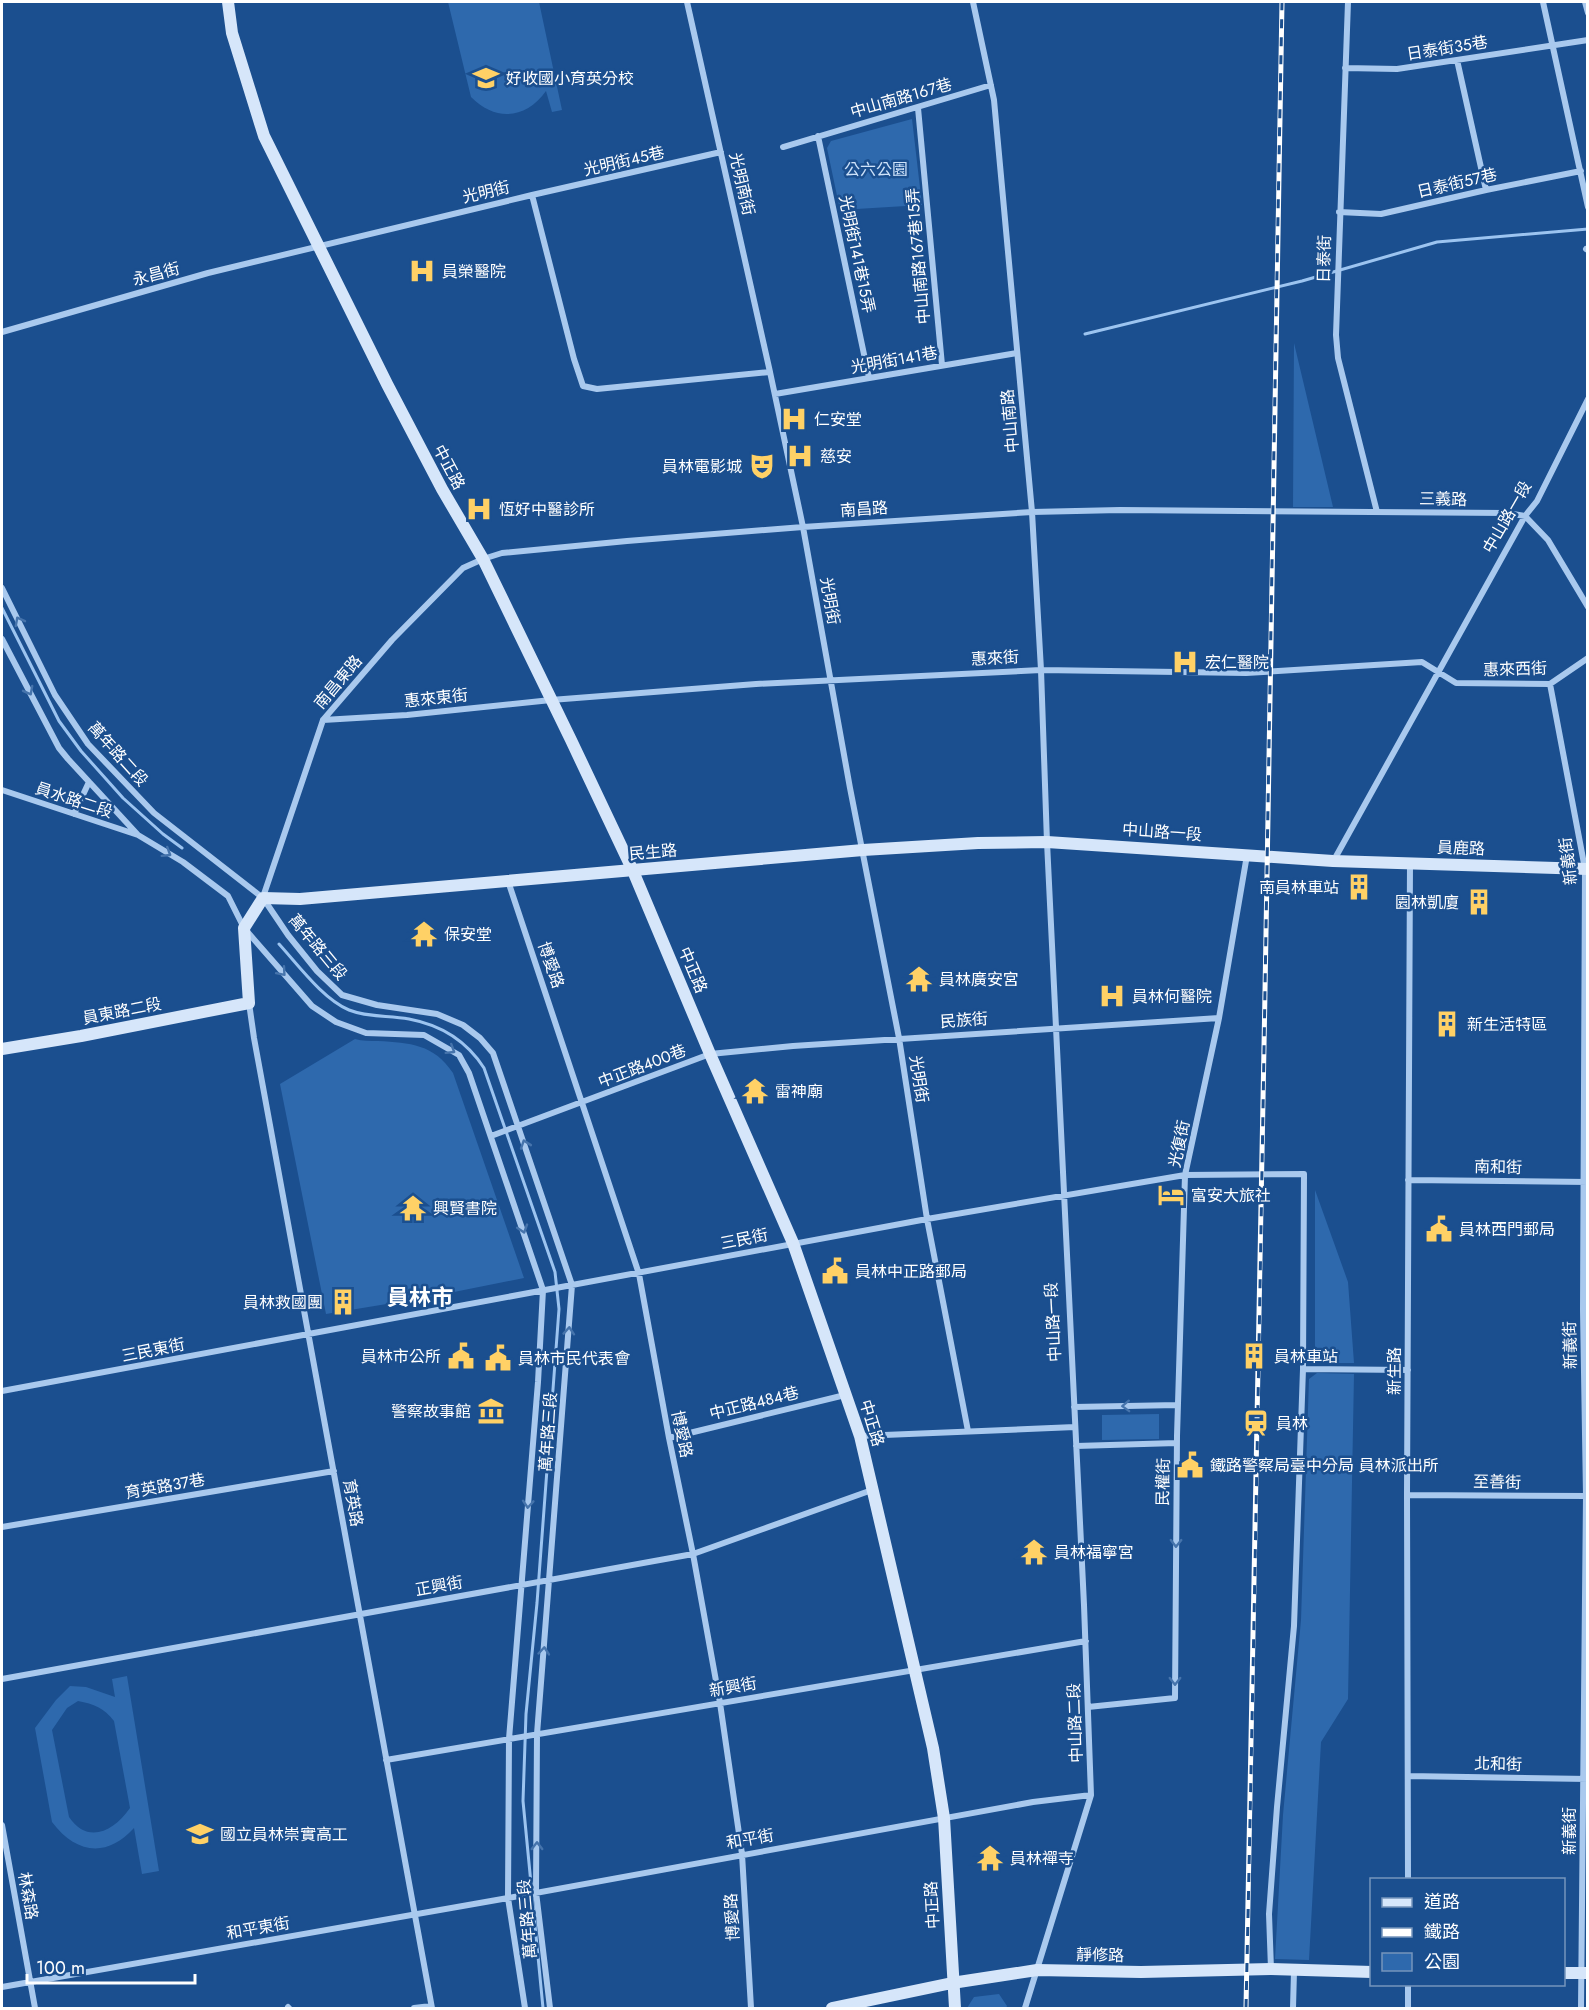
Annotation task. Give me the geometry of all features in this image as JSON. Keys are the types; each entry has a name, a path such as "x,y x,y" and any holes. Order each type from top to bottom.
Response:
{"street":[{"name":"中正路","path":"228,2 232,33 264,136 442,489 483,559 633,871 793,1243 860,1436 933,1748 944,1818 954,2008"},
{"name":"光明南街","path":"687,2 770,372"},
{"name":"中山南路","path":"973,2 992,85 1032,512 1041,670 1047,842"},
{"name":"日泰街","path":"1348,2 1336,335 1338,358 1377,512"},
{"path":"1543,2 1587,207"},
{"path":"1585,2 1587,13"},
{"name":"日泰街35巷","path":"1345,68 1397,69 1587,40"},
{"path":"1457,60 1486,190"},
{"name":"中山南路167巷","path":"783,147 992,85"},
{"name":"中山南路167巷15弄","path":"918,108 942,365"},
{"name":"光明街141巷15弄","path":"818,136 869,378"},
{"name":"光明街45巷","path":"532,195 721,152"},
{"name":"日泰街57巷","path":"1339,212 1381,214 1581,171"},
{"name":"光明街","path":"318,246 532,195 583,386 597,389 770,372 803,526 830,680 899,1038 927,1219 968,1431"},
{"name":"永昌街","path":"2,332 152,288 318,246"},
{"name":"光明街141巷","path":"776,394 1017,352"},
{"name":"中山路一段","path":"1075,1427 1047,842 1333,861 1525,516 1537,501 1587,399"},
{"name":"三義路","path":"1249,511 1507,513 1525,516"},
{"name":"南昌路","path":"483,559 502,553 803,526 1032,512 1249,511"},
{"path":"1525,516 1548,540 1587,607"},
{"name":"南昌東路","path":"263,898 323,720 392,640 464,568 483,559"},
{"name":"萬年路二段","path":"2,588 55,695 88,744 154,813 263,898"},
{"path":"2,639 59,748 138,835 183,862 228,896 244,928 249,1003"},
{"name":"惠來西街","path":"1438,673 1456,683 1550,684 1587,658"},
{"name":"惠來街","path":"551,700 830,680 1041,670 1246,673 1422,662 1438,673"},
{"name":"新義街","path":"1550,684 1586,869 1586,1182 1583,1310 1587,1497 1585,1973 1581,2008"},
{"name":"惠來東街","path":"323,720 407,715 551,700"},
{"path":"74,814 89,782"},
{"name":"員水路二段","path":"2,790 138,835"},
{"name":"民生路","path":"263,898 300,899 863,850 978,843 1047,842"},
{"name":"光復街","path":"1177,1443 1185,1175 1219,1018 1248,855"},
{"name":"員鹿路","path":"1333,861 1586,869"},
{"name":"新生路","path":"1408,1878 1410,863"},
{"name":"博愛路","path":"508,881 639,1274 720,1704 742,1854 751,2008"},
{"path":"244,928 263,898"},
{"name":"萬年路三段","path":"263,898 302,953 342,995 377,1005 437,1014 463,1025 480,1038 493,1053 572,1285 537,1734 536,1892 550,2008"},
{"name":"萬年路三段","path":"244,928 312,1006 336,1022 366,1033 424,1035 459,1055 469,1073 543,1290 538,1382 509,1739 508,1898 525,2008"},
{"name":"員東路二段","path":"2,1049 249,1003"},
{"name":"育英路","path":"249,1003 431,2007"},
{"name":"民族街","path":"710,1054 899,1038 1219,1018"},
{"name":"中正路400巷","path":"491,1136 710,1054"},
{"name":"三民街","path":"309,1334 639,1274 793,1243 1185,1175 1304,1174 1303,1369"},
{"name":"南和街","path":"1408,1180 1586,1182"},
{"name":"三民東街","path":"2,1391 309,1334"},
{"path":"1271,1969 1269,1914 1294,1626 1303,1369 1408,1370"},
{"name":"中正路484巷","path":"669,1438 846,1395"},
{"path":"1074,1407 1178,1405"},
{"path":"860,1436 1075,1427"},
{"name":"中山路二段","path":"1025,2008 1091,1795 1089,1707 1075,1427"},
{"name":"民權街","path":"1076,1446 1177,1443 1175,1698 1089,1707"},
{"name":"育英路37巷","path":"2,1527 334,1471"},
{"name":"正興街","path":"2,1679 693,1554 873,1490"},
{"name":"至善街","path":"1407,1495 1587,1497"},
{"name":"新興街","path":"386,1760 1086,1641"},
{"name":"北和街","path":"1408,1776 1585,1779"},
{"name":"和平街","path":"414,1914 1033,1802 1091,1795"},
{"name":"林森路","path":"2,1825 35,2008"},
{"name":"和平東街","path":"2,1987 414,1914"},
{"name":"靜修路","path":"832,2008 952,1983 1037,1970 1141,1972 1271,1969 1370,1972"},
{"path":"1293,2008 1294,1971"},
{"path":"1565,1973 1585,1973"},
{"path":"1408,1986 1408,2008"},
{"path":"414,2008 431,2007"}],"green space":[{"path":"448,2 539,2 562,110 552,112 546,91 529,107 510,114 490,111 471,97"},
{"name":"公六公園","path":"912,119 922,205 840,210 827,148 831,141"},
{"path":"1294,343 1333,507 1293,507"},
{"path":"355,1039 411,1044 429,1051 446,1063 453,1073 524,1278 326,1314 280,1084"},
{"path":"1315,1190 1348,1282 1354,1363 1315,1363"},
{"path":"1317,1373 1354,1374 1348,1699 1321,1742 1309,1960 1275,1959 1283,1815 1301,1620 1309,1379"},
{"path":"1159,1414 1159,1439 1102,1440 1102,1415"},
{"path":"127,1676 159,1871 142,1874 134,1828 124,1838 113,1844 103,1848 92,1848 71,1841 52,1822 35,1728 70,1686 86,1687 115,1697 112,1679","holes":["78,1701 94,1705 114,1721 130,1808 116,1823 101,1832 84,1831 76,1826 69,1817 52,1730 67,1708"]},
{"path":"999,1994 1006,2008 967,2008 974,1997"}],"waterway":[{"path":"1085,334 1302,281 1437,242 1588,229"},
{"path":"2,608 59,721 81,751 123,798 182,848"},
{"path":"279,944 312,981 339,1005 364,1014 409,1019 432,1025 452,1035 477,1058 484,1068 555,1272 559,1309 537,1603 526,1714 523,1801 543,2008"}],"railway":[{"path":"1246,2008 1282,2"}],"place":[{"name":"好收國小育英分校","path":"486,78"},
{"name":"員榮醫院","path":"422,271"},
{"name":"仁安堂","path":"794,419"},
{"name":"慈安","path":"800,456"},
{"name":"員林電影城","path":"762,466"},
{"name":"恆好中醫診所","path":"479,509"},
{"name":"宏仁醫院","path":"1185,662"},
{"name":"南員林車站","path":"1359,887"},
{"name":"園林凱廈","path":"1479,902"},
{"name":"保安堂","path":"424,934"},
{"name":"員林廣安宮","path":"919,979"},
{"name":"員林何醫院","path":"1112,996"},
{"name":"新生活特區","path":"1447,1024"},
{"name":"雷神廟","path":"755,1091"},
{"name":"富安大旅社","path":"1171,1195"},
{"name":"興賢書院","path":"413,1208"},
{"name":"員林西門郵局","path":"1439,1229"},
{"name":"員林中正路郵局","path":"835,1271"},
{"name":"員林救國團","path":"343,1302"},
{"name":"員林市公所","path":"461,1356"},
{"name":"員林車站","path":"1254,1356"},
{"name":"員林市民代表會","path":"498,1358"},
{"name":"警察故事館","path":"491,1411"},
{"name":"員林","path":"1256,1423"},
{"name":"鐵路警察局臺中分局 員林派出所","path":"1190,1465"},
{"name":"員林福寧宮","path":"1034,1552"},
{"name":"國立員林崇實高工","path":"200,1834"},
{"name":"員林禪寺","path":"990,1858"}],"district":[{"name":"員林市","path":"420,1297"}]}
